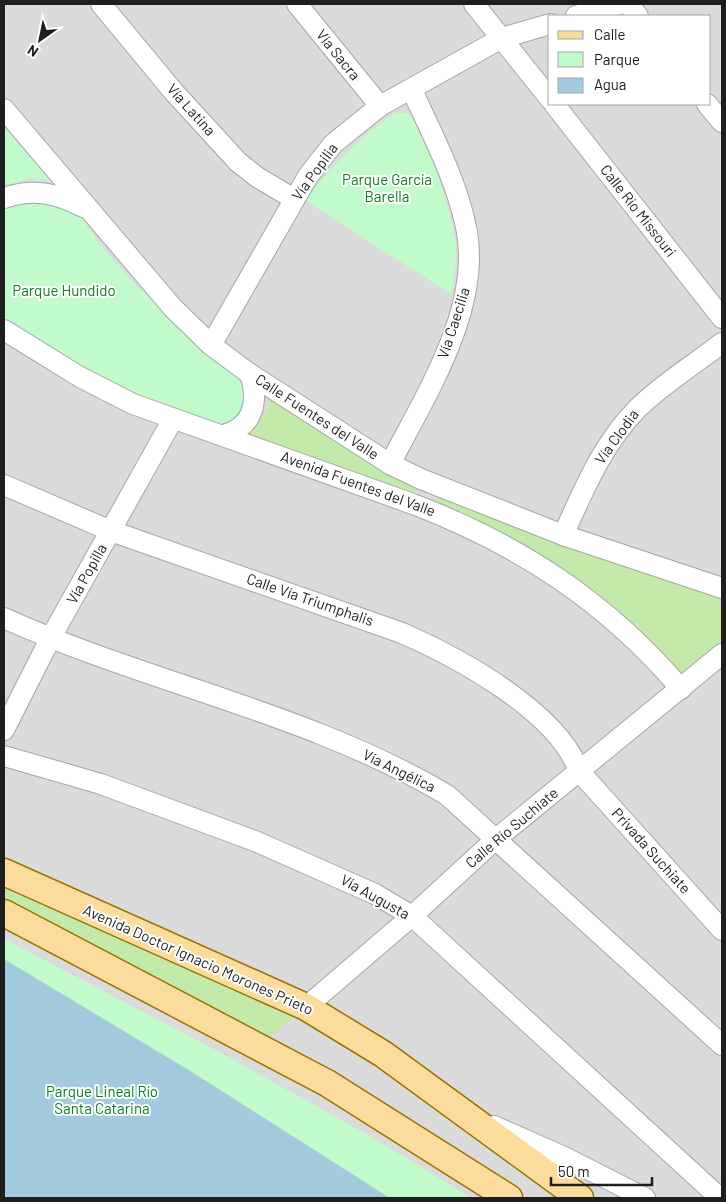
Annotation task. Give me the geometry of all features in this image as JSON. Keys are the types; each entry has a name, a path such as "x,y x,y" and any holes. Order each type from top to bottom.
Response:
{"main road":[{"name":"Avenida Doctor Ignacio Morones Prieto","path":"4,872 306,1007 383,1054 580,1198"},
{"path":"4,912 328,1083 509,1198"}],"street":[{"name":"Vía Latina","path":"101,4 173,91 238,162 257,177 294,199"},
{"name":"Vía Sacra","path":"297,4 380,106"},
{"path":"474,4 548,96"},
{"path":"580,15 619,4"},
{"path":"628,4 637,15"},
{"name":"Vía Popilia","path":"211,345 294,199 308,176 333,144 380,106 412,90 502,38 548,25"},
{"name":"Vía Caecilia","path":"390,464 448,350 460,315 468,281 470,255 461,204 412,90"},
{"name":"Calle Río Missouri","path":"555,105 722,318"},
{"path":"708,105 722,122"},
{"name":"Calle Fuentes del Valle","path":"4,109 173,308 211,345 250,374 390,464 421,479 563,536 722,588"},
{"path":"4,198 21,192 44,192 64,197 88,209"},
{"name":"Avenida Fuentes del Valle","path":"4,330 80,377 133,404 448,517 499,542 565,582 622,626 681,690"},
{"name":"Vía Clodia","path":"563,536 596,464 622,426 638,407 722,343"},
{"path":"223,435 242,427 254,408 255,388 250,374"},
{"name":"Vía Popilla","path":"4,730 50,639 173,419"},
{"path":"413,504 423,495 421,479"},
{"name":"Calle Vía Triumphalis","path":"4,485 111,531 402,632 441,650 490,680 531,711 573,755 579,771"},
{"name":"Vía Angélica","path":"4,618 50,639 308,730 415,776 447,795 722,1044"},
{"name":"Calle Río Suchiate","path":"306,1007 412,916 496,839 681,690 722,654"},
{"name":"Vía Augusta","path":"4,756 101,784 255,841 375,894 412,916 720,1198"},
{"name":"Privada Suchiate","path":"579,771 722,930"},
{"path":"465,1113 564,1157 645,1198"}],"shaded area":[{"path":"4,4 722,4 722,1198 413,1198 4,958"}],"green space":[{"name":"Parque García Barella","path":"395,113 406,113 413,120 429,151 443,190 453,225 456,244 452,295 305,200 347,153"},
{"path":"4,127 52,182 31,178 4,186"},
{"name":"Parque Hundido","path":"21,200 53,202 80,215 99,243 134,283 238,379 249,400 238,425 218,428 135,401 4,322 4,208"},
{"path":"270,398 415,489 412,496 247,436 268,410"},
{"path":"438,495 722,597 722,640 682,676 647,637 555,569 435,504"},
{"path":"4,882 115,937 207,973 295,1016 268,1039 159,979 4,899"},
{"name":"Parque Lineal Río Santa Catarina","path":"4,939 210,1047 361,1131 472,1198 4,1198"}],"water":[{"name":"Parque Lineal Río Santa Catarina","path":"4,959 192,1072 390,1198 4,1198"}]}
